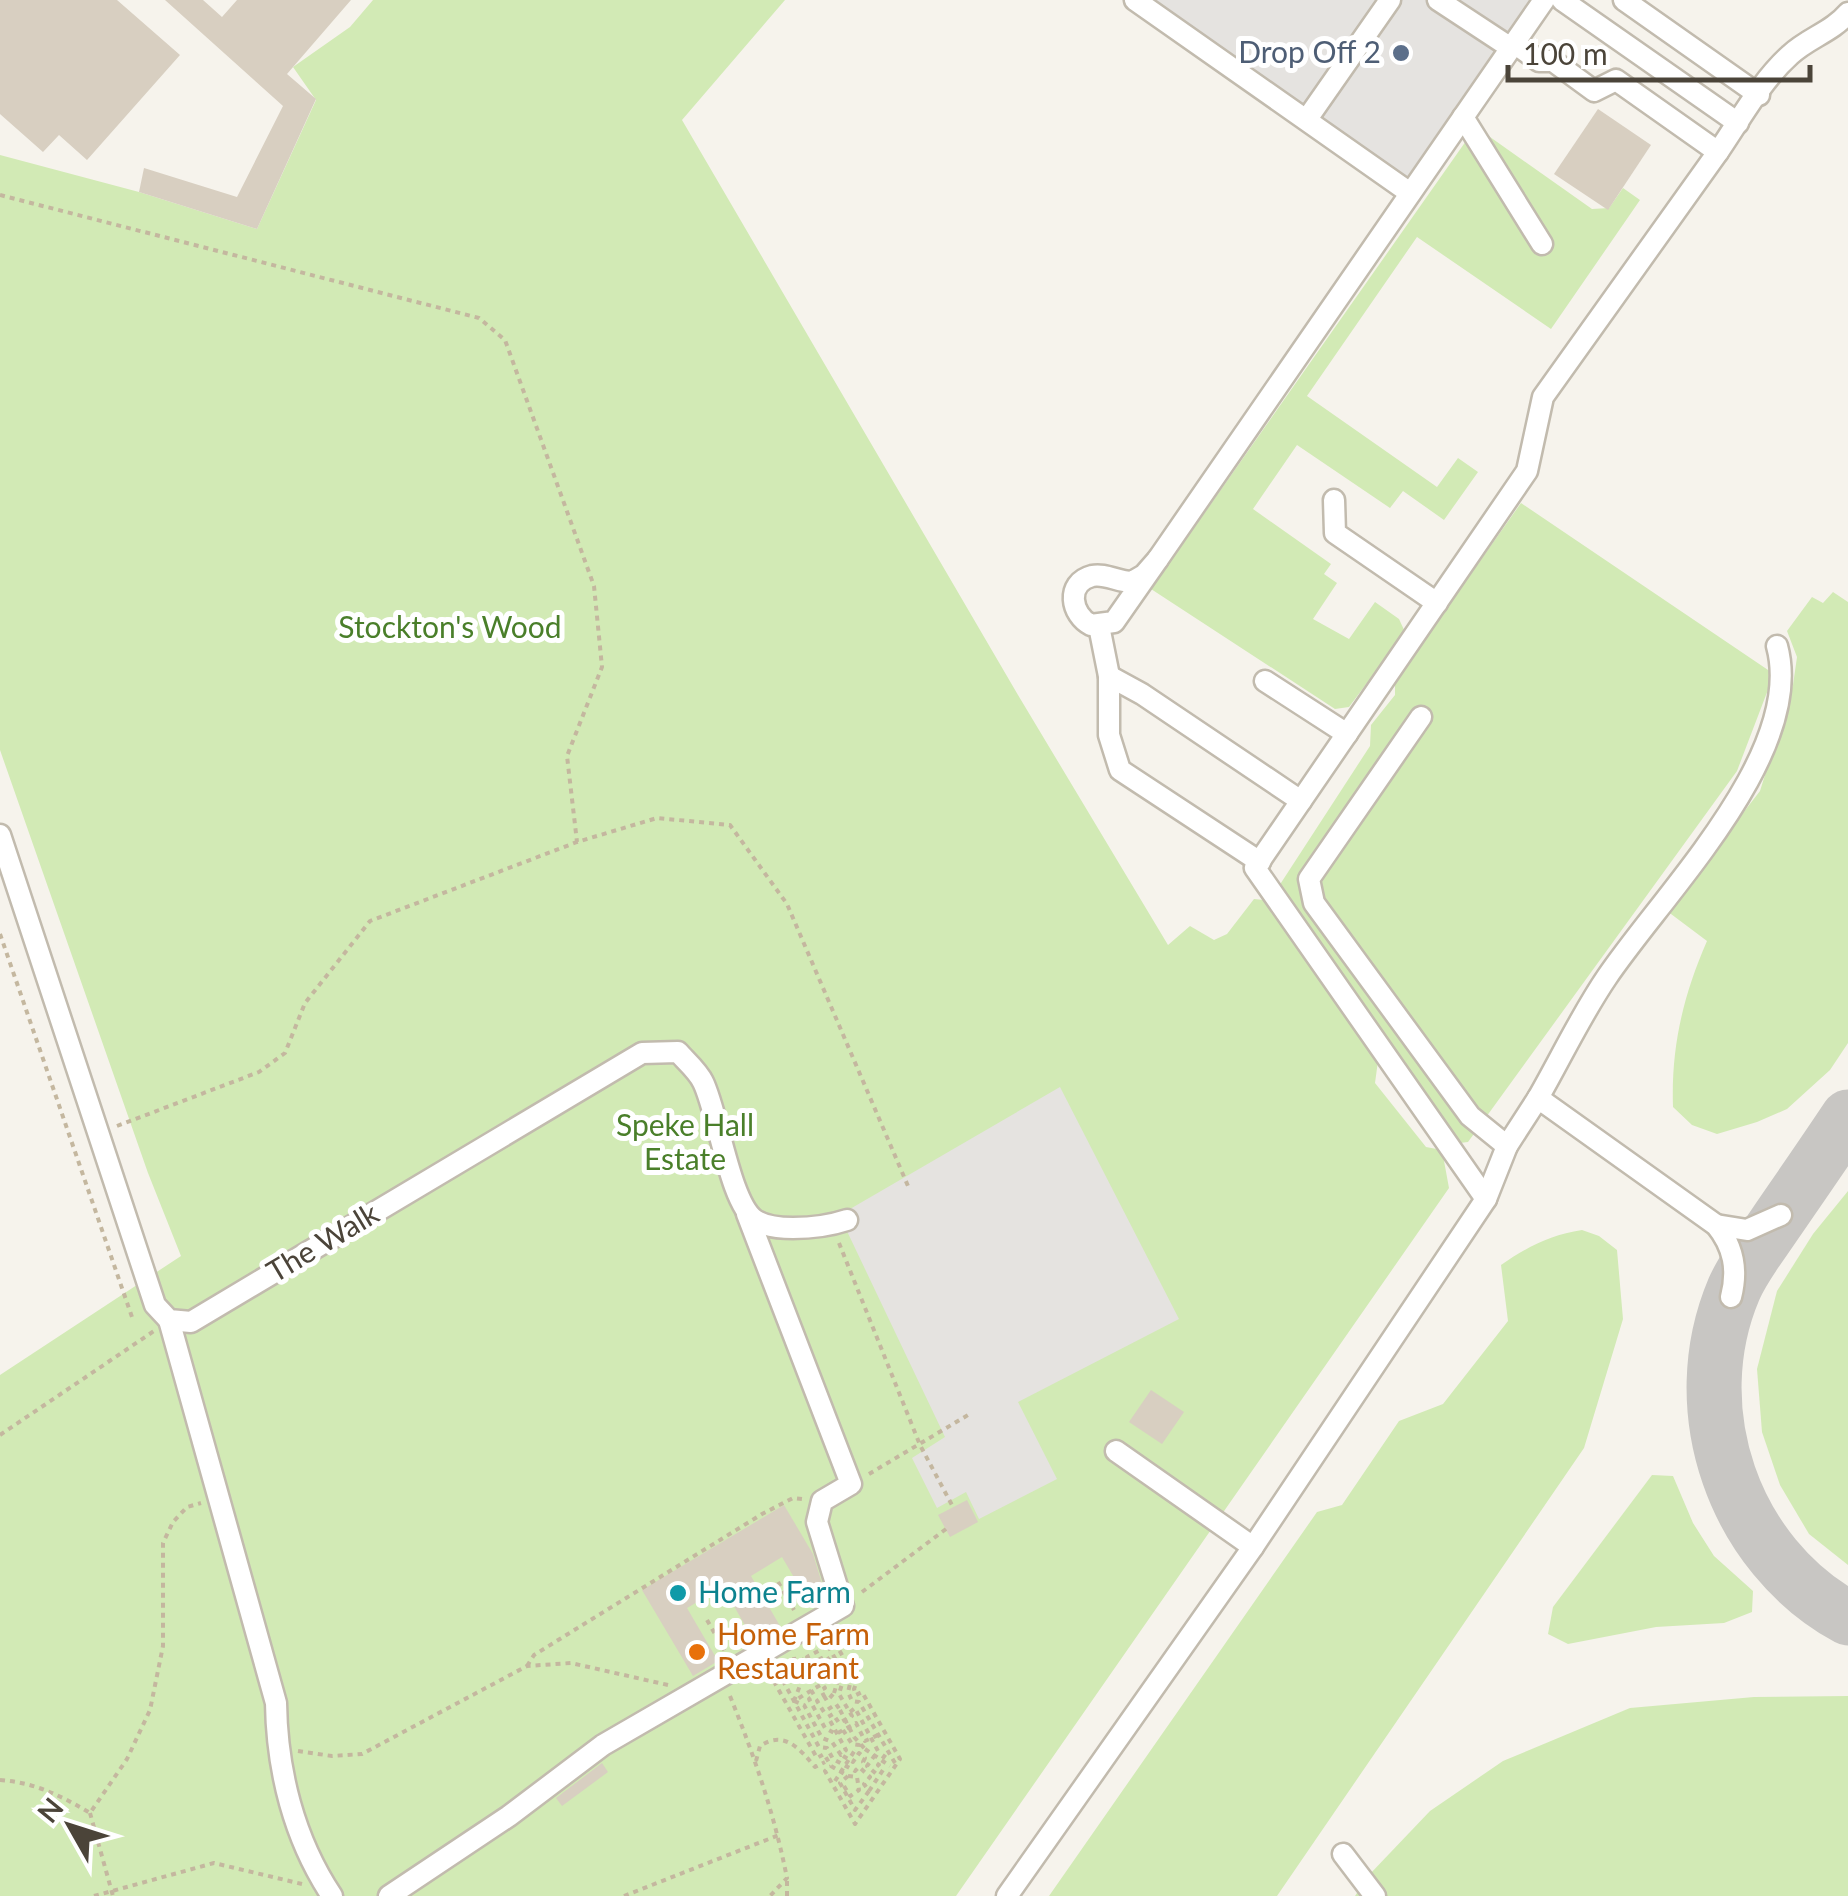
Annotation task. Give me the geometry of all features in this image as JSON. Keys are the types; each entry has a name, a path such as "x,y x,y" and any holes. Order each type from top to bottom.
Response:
{"street":[{"path":"1135,0 1410,193"},
{"path":"1307,119 1390,0"},
{"path":"1438,0 1539,61 1553,61 1594,91 1616,80 1718,152"},
{"path":"1158,560 1132,582 1102,575 1084,579 1074,593 1074,610 1084,622 1099,626 1126,615 1158,560 1544,0"},
{"path":"1562,0 1738,124"},
{"path":"1624,0 1759,95"},
{"path":"1486,1200 1256,868 1527,471 1544,397 1786,58 1801,44 1844,24"},
{"path":"1464,116 1542,244"},
{"path":"1334,500 1335,533 1437,603"},
{"path":"1099,626 1108,676 1109,734 1120,770 1260,862"},
{"path":"1007,1896 1253,1547 1486,1200 1507,1146 1605,979 1740,800 1766,742 1784,672 1777,646"},
{"path":"1108,676 1142,694 1301,801"},
{"path":"1265,681 1347,734"},
{"path":"1421,717 1309,880 1314,904 1470,1116 1507,1146"},
{"path":"0,836 156,1305 168,1320 276,1703 277,1748 293,1812 310,1864 332,1896"},
{"name":"The Walk","path":"168,1320 190,1322 642,1054 678,1052 702,1079 746,1212"},
{"path":"1538,1098 1716,1225 1728,1242 1735,1264 1731,1297"},
{"path":"746,1212 758,1222 776,1227 839,1222"},
{"path":"389,1896 509,1816 603,1745 843,1606 817,1522 822,1501 851,1484 746,1212"},
{"path":"1716,1225 1747,1230 1781,1215"},
{"path":"1116,1450 1253,1547"},
{"path":"1343,1854 1375,1896"}],"path":[{"path":"0,195 479,318 506,340 594,586 602,667 567,756 577,842"},
{"path":"98,1133 259,1072 285,1053 305,1003 370,921 577,842 657,818 730,825 787,904 908,1186"},
{"path":"0,934 133,1320"},
{"path":"839,1222 920,1445 954,1507"},
{"path":"0,1435 168,1320"},
{"path":"884,1465 968,1415"},
{"path":"90,1813 127,1759 150,1710 163,1646 163,1542 173,1522 187,1507 220,1496"},
{"path":"527,1666 534,1655 762,1514 793,1498 822,1501"},
{"path":"843,1606 946,1529"},
{"path":"778,1582 803,1627"},
{"path":"707,1620 729,1674 778,1835 787,1896"},
{"path":"784,1673 781,1664 786,1661 790,1666 795,1663 794,1657 831,1636 857,1681 856,1694 862,1692 900,1759 855,1824 824,1771 829,1763"},
{"path":"835,1642 801,1662 796,1681 782,1680 819,1747 827,1748 834,1759 855,1771 859,1767 870,1776 864,1784 869,1791"},
{"path":"828,1646 836,1660 834,1671 846,1678 852,1701 859,1702 893,1766"},
{"path":"807,1657 810,1664 826,1656 825,1669 830,1680 842,1684 839,1694 852,1716 840,1723 834,1714 828,1717 846,1750 841,1755"},
{"path":"844,1662 834,1693 827,1701 819,1682 772,1668 768,1671 817,1758 824,1754 829,1763 857,1778 860,1790 849,1797"},
{"path":"277,1748 332,1756 362,1754 527,1666 571,1663 697,1692"},
{"path":"794,1701 806,1670 828,1674"},
{"path":"794,1701 819,1682"},
{"path":"812,1690 814,1695 809,1700 825,1728 836,1734"},
{"path":"824,1696 817,1700 824,1712 836,1704 857,1747 834,1783"},
{"path":"794,1701 804,1705 822,1738 832,1742 841,1755 853,1762 859,1753 879,1776"},
{"path":"850,1712 855,1708 878,1751 867,1766"},
{"path":"836,1734 856,1723 865,1741 878,1734"},
{"path":"844,1730 852,1744 893,1766"},
{"path":"756,1760 760,1746 770,1739 782,1738 816,1767 829,1763"},
{"path":"844,1786 855,1810 884,1770 878,1765 888,1751"},
{"path":"848,1776 840,1783 849,1797"},
{"path":"0,1780 34,1787 90,1813 112,1893"},
{"path":"624,1896 778,1835"},
{"path":"94,1896 214,1863 296,1880 310,1888"},
{"path":"770,1896 787,1878"}],"green space":[{"name":"Speke Hall Estate","path":"373,0 785,0 682,120 1168,945 1190,926 1214,940 1227,934 1254,899 1264,900 1316,963 1378,1061 1375,1083 1426,1147 1442,1150 1449,1188 956,1896 0,1896 0,1375 181,1256 148,1173 0,750 0,155 257,229 316,100 293,67 350,27"},
{"path":"1483,132 1592,209 1609,208 1623,188 1640,200 1551,329 1417,237 1307,396 1437,487 1458,458 1478,472 1444,520 1403,491 1390,508 1297,445 1253,509 1331,564 1324,574 1337,583 1313,619 1349,639 1375,602 1399,619 1405,632 1349,707 1335,709 1151,589 1466,141"},
{"path":"1521,503 1774,674 1737,771 1468,1142 1460,1143 1300,925 1279,886 1370,746 1371,725 1395,695 1395,681"},
{"path":"1833,592 1848,602 1848,1043 1830,1070 1787,1109 1717,1134 1692,1125 1673,1107 1680,1022 1707,941 1667,911 1760,791 1793,685 1797,657 1787,631 1812,597 1823,603"},
{"path":"1848,1191 1848,1565 1809,1534 1780,1485 1762,1432 1757,1369 1777,1291 1813,1234"},
{"path":"1582,1230 1599,1236 1617,1250 1623,1319 1584,1448 1277,1896 1049,1896 1317,1512 1342,1505 1399,1421 1443,1404 1508,1321 1501,1265 1539,1243"},
{"path":"1652,1475 1673,1476 1693,1523 1714,1556 1753,1591 1752,1612 1724,1623 1656,1627 1568,1644 1548,1634 1553,1607"},
{"path":"1848,1696 1848,1896 1355,1896 1369,1875 1430,1811 1503,1761 1630,1708 1754,1697"}],"shaded area":[{"name":"Drop Off 2","path":"1122,0 1529,0 1396,193"},
{"path":"1060,1087 1179,1319 1018,1402 1057,1479 979,1519 966,1492 937,1508 912,1458 945,1437 845,1227 850,1209"}],"building":[{"path":"0,0 117,0 180,55 87,160 59,135 43,152 0,114"},
{"path":"165,0 203,0 222,17 237,0 351,0 287,74 316,99 257,229 139,192 144,168 237,197 283,106"},
{"path":"1598,109 1651,145 1608,210 1554,174"},
{"path":"1151,1390 1184,1412 1162,1444 1129,1422"},
{"path":"967,1500 978,1522 950,1537 938,1515"},
{"name":"Home Farm","path":"784,1505 813,1554 827,1600 812,1608 782,1557 751,1576 780,1626 754,1641 723,1587 687,1608 718,1661 693,1676 642,1590"},
{"path":"602,1763 608,1772 562,1806 556,1798"}],"taxiway":[{"path":"1848,1117 1738,1280 1720,1335 1714,1382 1717,1429 1729,1475 1748,1518 1775,1557 1808,1591 1848,1618"}],"place":[{"name":"Drop Off 2","path":"1401,53"},
{"name":"Home Farm","path":"678,1593"},
{"name":"Home Farm Restaurant","path":"697,1652"}],"park label":[{"name":"Stockton's Wood","path":"450,628"}]}
